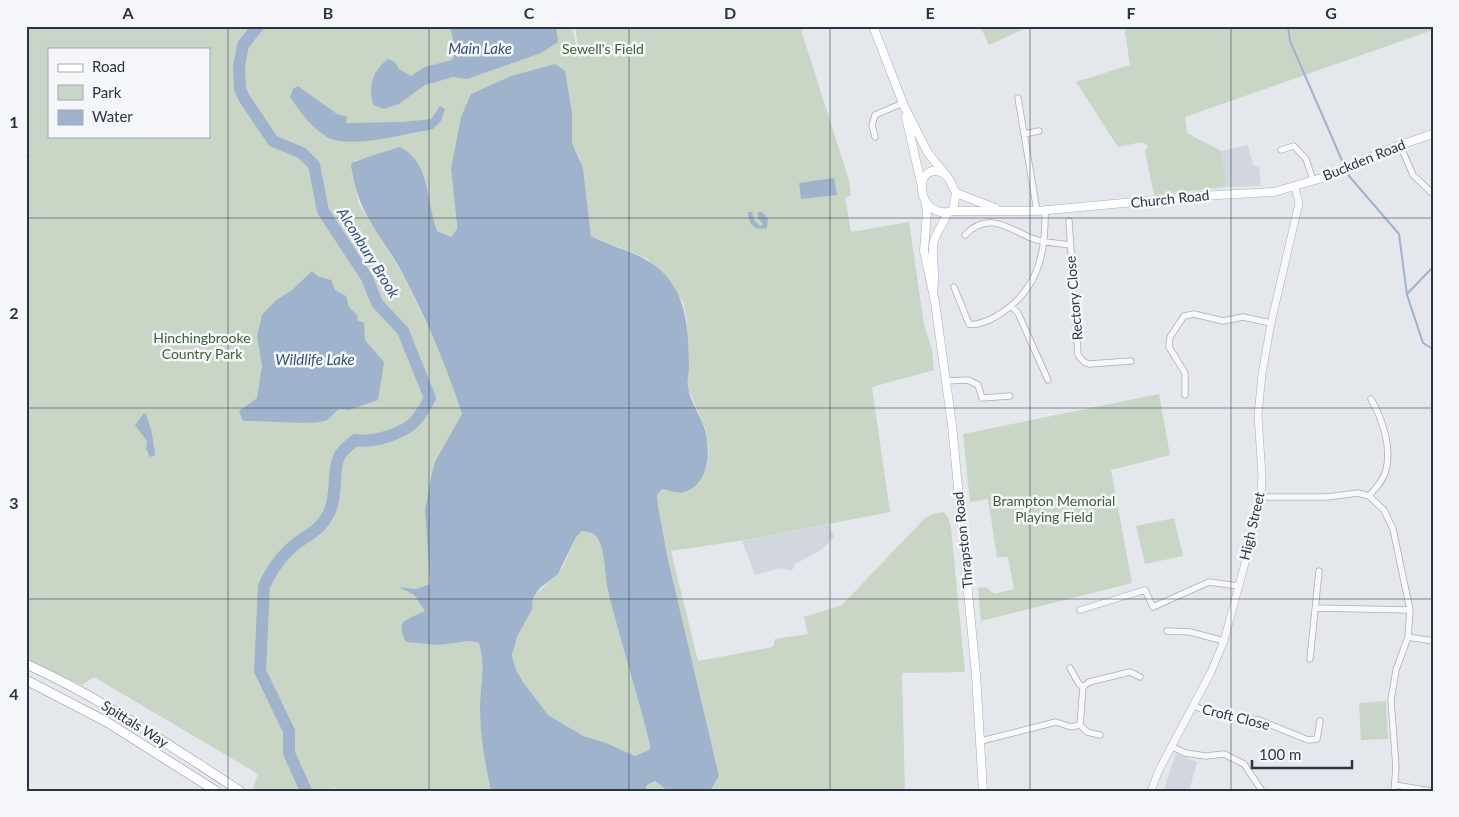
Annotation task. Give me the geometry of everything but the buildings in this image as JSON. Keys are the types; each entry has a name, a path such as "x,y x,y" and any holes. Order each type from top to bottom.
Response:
{"highway":[{"name":"Spittals Way","path":"26,664 58,679 114,710 240,791"},
{"name":"Spittals Way","path":"26,680 107,722 216,791"}],"main road":[{"path":"873,26 904,104 928,153 956,193 1001,211"},
{"name":"Thrapston Road","path":"904,104 927,212 924,251 928,278 933,290 946,381 976,675 983,791"},
{"name":"Buckden Road","path":"1295,187 1338,172 1400,145 1433,134"},
{"path":"921,183 925,175 930,171 936,170 943,173"},
{"name":"Church Road","path":"950,212 1041,211 1237,193 1274,192 1295,187"},
{"name":"Thrapston Road","path":"933,290 935,277 934,242 950,212 956,193"},
{"path":"924,200 934,211 950,212"}],"street":[{"path":"954,287 969,324 974,325 989,320 1012,306 1025,292 1038,267 1046,241 1018,98"},
{"path":"874,137 872,125 875,115 904,104"},
{"path":"1024,134 1039,131"},
{"path":"1400,145 1413,175 1433,194"},
{"path":"1282,150 1294,146 1306,159 1313,180"},
{"name":"High Street","path":"1151,791 1159,770 1211,672 1224,641 1261,497 1262,476 1258,415 1271,323 1299,203 1295,187"},
{"name":"Rectory Close","path":"965,236 970,230 988,222 1006,224 1032,239 1070,245"},
{"name":"Rectory Close","path":"1069,222 1078,355 1084,362 1089,364 1131,361"},
{"path":"1012,306 1018,313 1048,380"},
{"path":"1185,395 1185,374 1169,346 1170,337 1184,316 1194,314 1223,322 1243,318 1271,323"},
{"path":"946,381 968,380 978,385 982,398 1010,396"},
{"path":"1369,496 1386,470 1387,453 1385,434 1378,411 1371,399"},
{"path":"1261,497 1327,497 1347,493 1369,496 1384,510 1392,529 1410,610 1408,637 1396,670 1391,700 1396,768 1394,788 1432,791"},
{"path":"1310,658 1319,571"},
{"path":"1080,610 1145,590 1153,608 1209,582 1238,586"},
{"path":"1316,608 1410,610"},
{"path":"1167,631 1190,632 1224,641"},
{"path":"1408,637 1433,640"},
{"path":"1070,668 1079,684 1083,686"},
{"path":"1083,686 1089,682 1130,672 1140,677"},
{"path":"1083,686 1080,724 1087,732 1100,735"},
{"name":"Croft Close","path":"1193,706 1222,716 1259,720 1308,740 1317,739 1320,721"},
{"path":"981,741 1056,722 1072,727 1080,724"},
{"path":"1171,746 1184,754 1206,756 1224,754 1244,764 1262,791"}],"shaded area":[{"path":"1248,145 1253,165 1259,167 1261,186 1226,187 1221,151"},
{"path":"829,524 834,537 821,550 795,564 792,571 781,568 755,575 742,541"},
{"path":"1176,754 1197,762 1189,791 1163,791"}],"green space":[{"path":"26,26 572,26 580,63 575,26 811,26 801,30 849,180 851,196 845,197 851,232 909,222 924,324 932,350 934,370 872,387 890,512 751,539 671,551 698,661 773,647 775,639 808,634 804,617 842,605 924,519 932,514 943,512 948,517 951,527 965,672 902,673 905,791 710,791 719,776 667,555 657,495 662,489 670,491 700,480 707,464 709,447 705,428 688,388 687,319 683,302 648,259 591,236 583,168 572,143 572,113 469,99 451,169 457,229 451,237 437,231 399,147 377,156 356,160 352,175 359,204 405,278 447,367 462,414 425,511 430,584 416,589 401,587 414,595 425,611 404,620 439,645 470,641 479,643 482,669 481,730 491,791 338,791 329,784 336,791 252,791 258,774 94,677 82,685 26,660"},
{"path":"986,26 1020,26 1022,30 989,45 981,28"},
{"path":"1124,26 1433,26 1433,30 1185,117 1187,133 1221,151 1226,187 1154,195 1145,151 1148,146 1142,142 1118,147 1076,82 1130,65"},
{"name":"Brampton Memorial Playing Field","path":"1159,394 1170,455 1111,470 1132,583 981,621 978,588 986,587 994,594 1014,589 1008,557 997,557 988,499 970,502 963,434"},
{"path":"1174,518 1183,556 1145,564 1136,526"},
{"path":"582,531 595,535 601,544 608,591 650,745 649,750 635,756 578,734 556,723 536,702 521,680 514,664 513,656 516,641 532,606 533,598 563,567 576,537"},
{"path":"1386,701 1388,739 1361,740 1359,703"},
{"path":"655,781 668,791 645,791 647,785"}],"water":[{"name":"Main Lake","path":"450,26 556,26 558,42 541,53 467,79 453,77 425,85 399,104 384,109 373,105 371,92 373,80 378,69 388,59 395,62 399,69 411,76 425,67 452,60 456,52"},
{"path":"555,64 565,71 572,113 572,143 583,168 591,236 650,262 667,277 683,307 688,341 688,387 705,430 708,457 703,475 692,488 684,492 662,489 657,495 667,555 719,776 710,791 668,791 655,781 647,785 645,791 491,791 481,730 482,669 479,643 470,641 439,645 406,642 403,635 402,625 405,621 425,611 414,595 399,587 416,589 430,584 425,511 430,482 435,462 462,414 443,362 414,296 398,265 365,211 354,182 351,164 399,147 409,153 417,161 426,183 437,231 451,237 457,229 457,225 451,169 461,117 471,94 511,76","holes":["582,531 595,535 601,545 608,591 650,745 649,750 635,756 606,743 583,736 548,715 523,682 516,670 512,655 517,637 532,609 533,598 540,588 558,574 576,537"]},
{"path":"298,86 337,114 347,117 346,123 403,122 431,119 440,106 445,109 441,121 433,129 363,141 337,141 316,129 294,103 290,97 293,89"},
{"path":"834,178 837,195 801,199 799,183"},
{"path":"748,212 752,212 754,220 760,226 763,224 758,218 758,212 762,212 768,219 767,228 759,229 753,226"},
{"name":"Wildlife Lake","path":"312,271 319,277 331,280 335,290 346,296 349,307 358,316 357,320 364,323 365,340 384,362 378,400 349,410 339,409 327,420 321,422 243,421 239,411 257,398 262,366 257,336 262,315 275,301 292,290"},
{"path":"144,413 152,433 155,455 150,457 146,449 147,441 135,425"}],"waterway":[{"name":"Alconbury Brook","path":"258,26 243,45 239,66 240,89 244,98 273,141 302,153 314,165 323,211 367,278 377,303 403,331 430,398 417,419 405,429 379,439 355,440 342,452 337,463 332,506 325,520 316,530 282,557 264,586 260,671 289,731 289,753 306,791"},
{"path":"1288,26 1290,41 1344,165"},
{"path":"1346,169 1349,176 1399,234 1407,295 1423,343 1433,349"},
{"path":"1407,294 1433,267"}],"park label":[{"name":"Sewell's Field","path":"603,49"},
{"name":"Hinchingbrooke Country Park","path":"202,346"}]}
